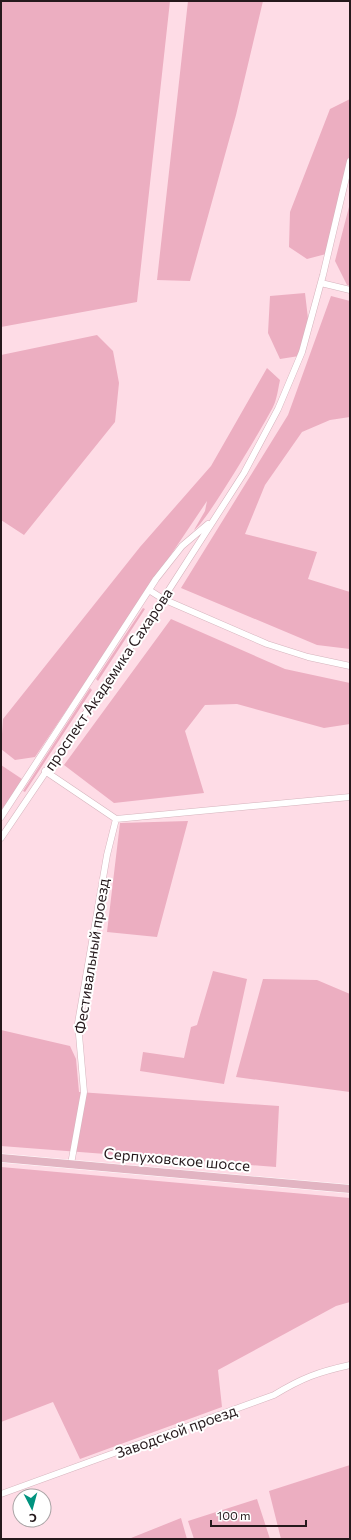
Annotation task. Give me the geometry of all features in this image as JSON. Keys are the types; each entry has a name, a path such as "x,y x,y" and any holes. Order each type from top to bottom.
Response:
{"main road":[{"name":"Серпуховское шоссе","path":"1,1158 350,1189"}],"street":[{"name":"проспект Академика Сахарова","path":"1,838 101,688 163,599 244,474 278,409 302,352 321,283 350,161"},
{"path":"321,283 350,290"},
{"name":"проспект Академика Сахарова","path":"1,817 166,564 182,546 213,520"},
{"path":"149,590 163,599 267,644 308,657 350,666"},
{"path":"90,681 101,688"},
{"path":"45,771 116,819 350,797"},
{"path":"17,794 27,799"},
{"name":"Фестивальный проезд","path":"71,1164 84,1092 78,1023 106,866 116,819"},
{"name":"Заводской проезд","path":"1,1494 274,1396 295,1382 317,1373 350,1365"}],"shaded area":[{"path":"1,1 170,1 137,302 1,327"},
{"path":"188,1 263,1 236,115 190,281 157,280"},
{"path":"350,99 350,153 326,254 307,259 289,247 290,212 330,109"},
{"path":"350,203 350,286 347,285 335,261"},
{"path":"305,293 309,327 299,356 280,359 268,333 270,296"},
{"path":"331,296 350,301 350,417 330,420 302,432 265,485 245,534 317,552 308,579 350,592 350,649 317,645 181,588 288,415"},
{"path":"97,335 113,351 119,383 115,422 24,535 1,520 1,355"},
{"path":"267,368 280,380 274,404 268,417 221,494 200,524 194,530 205,511 207,501 35,757 15,760 1,749 3,719 140,547 211,466"},
{"path":"143,608 145,609 98,681 96,679"},
{"path":"171,619 285,669 350,683 350,724 324,728 237,704 205,705 185,731 204,793 114,803 64,765"},
{"path":"90,688 92,690 25,792 23,791"},
{"path":"1,765 25,781 1,810"},
{"path":"188,821 157,937 107,932 120,823"},
{"path":"213,971 247,979 224,1084 140,1071 143,1052 184,1058 191,1027 197,1025"},
{"path":"263,979 317,980 350,994 350,1092 236,1077"},
{"path":"1,1030 70,1046 76,1059 79,1092 279,1106 276,1167 1,1146"},
{"path":"1,1167 350,1198 350,1302 336,1306 218,1370 222,1407 80,1459 53,1402 1,1422"},
{"path":"350,1465 350,1539 281,1539 269,1491"},
{"path":"257,1499 270,1539 194,1539 188,1521"},
{"path":"181,1518 187,1539 131,1539 131,1538"}]}
